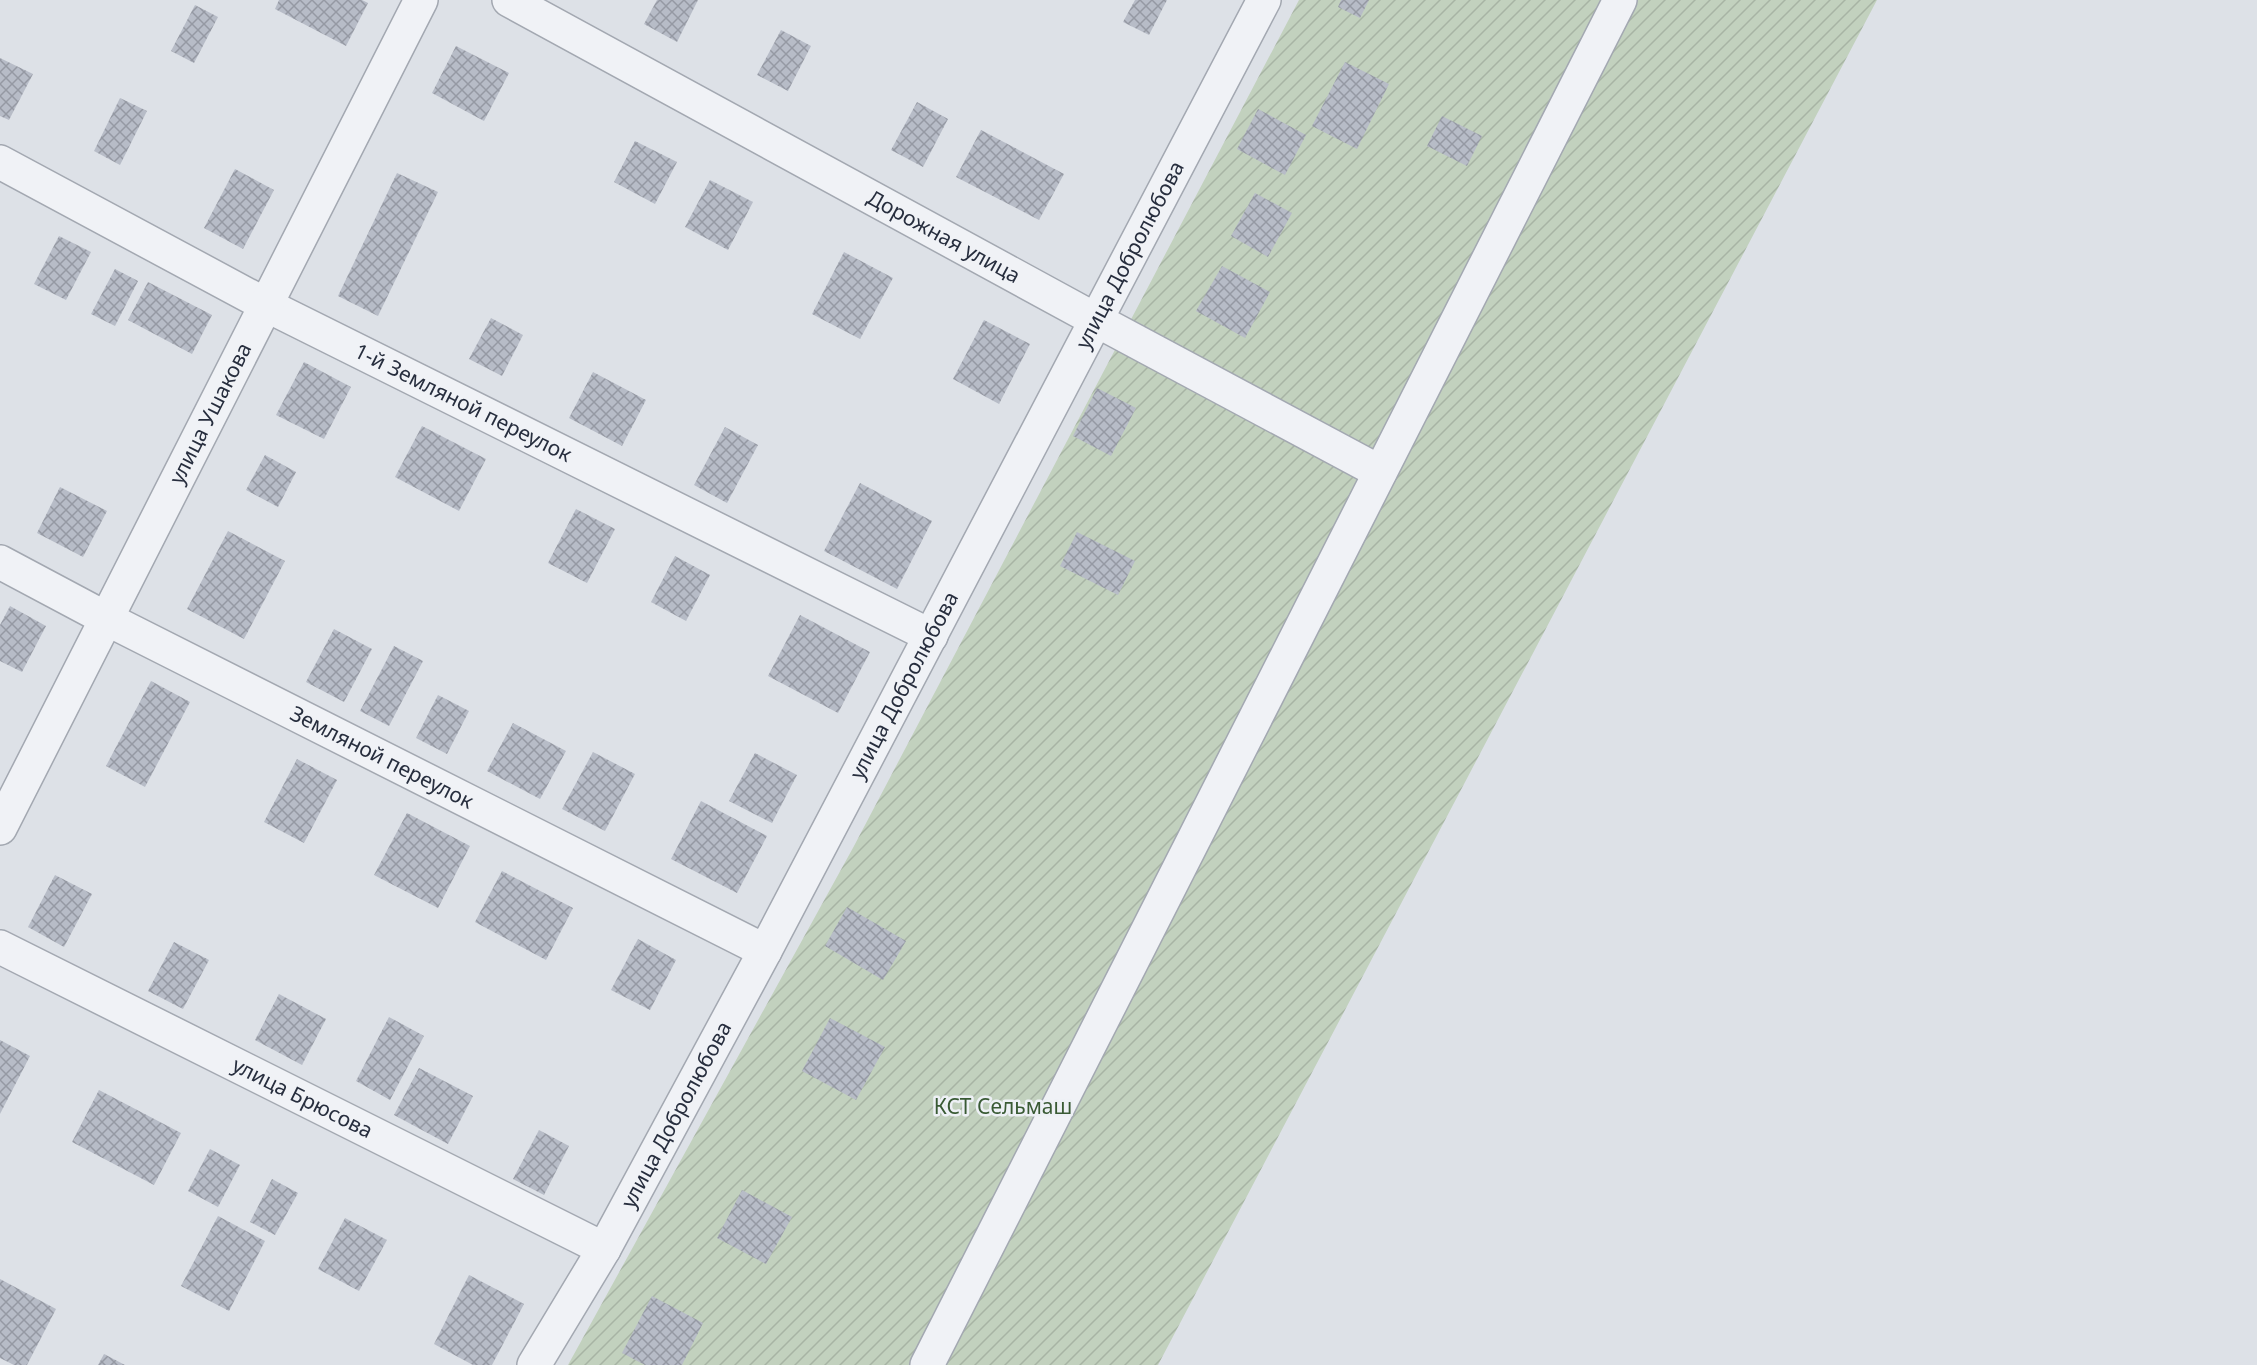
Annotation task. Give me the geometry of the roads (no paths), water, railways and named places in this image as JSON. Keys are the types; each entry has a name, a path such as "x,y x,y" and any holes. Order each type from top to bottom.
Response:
{"street":[{"name":"улица Ушакова","path":"0,828 421,0"},
{"name":"Дорожная улица","path":"509,0 1380,472"},
{"name":"улица Добролюбова","path":"534,1365 604,1249 765,951 1264,0"},
{"path":"927,1365 1620,0"},
{"name":"1-й Земляной переулок","path":"0,162 266,305 931,636"},
{"name":"Земляной переулок","path":"0,562 107,619 765,951"},
{"name":"улица Брюсова","path":"0,947 604,1249"}],"park label":[{"name":"КСТ Сельмаш","path":"1003,1107"}]}
